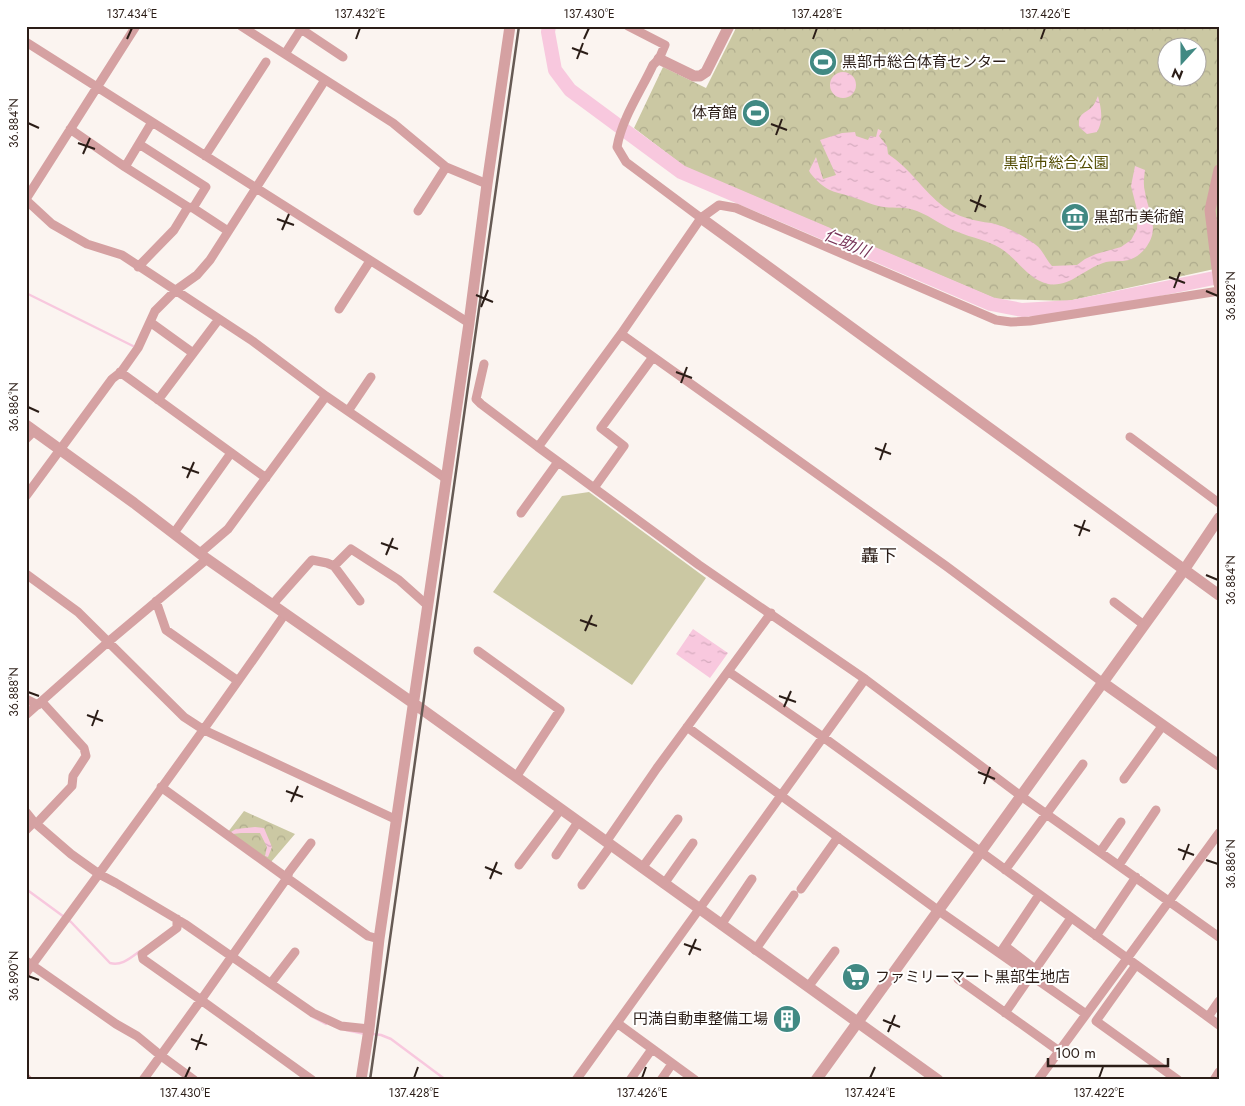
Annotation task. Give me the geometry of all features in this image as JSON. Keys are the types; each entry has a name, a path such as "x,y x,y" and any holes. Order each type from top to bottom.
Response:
{"street":[{"path":"136,26 26,199 52,224 87,244 122,255 176,290 251,340 326,396 445,478"},
{"path":"241,26 393,123 446,167 487,184"},
{"path":"361,1080 379,939 469,323 510,26"},
{"path":"628,26 665,45 659,59 653,64 619,136 617,147 626,162 1219,595"},
{"path":"659,59 694,76 700,76 706,72 729,26"},
{"path":"285,54 298,28 343,57"},
{"path":"26,42 469,323"},
{"path":"205,156 266,62"},
{"path":"26,496 112,379 120,372 138,348 155,311 176,290 197,275 210,260 325,80"},
{"path":"125,167 152,122"},
{"path":"70,129 125,167 228,230"},
{"path":"138,267 174,230 206,187 139,144"},
{"path":"418,211 446,167"},
{"path":"1219,170 1210,210 1219,284"},
{"path":"538,447 621,334 702,218 719,205 736,208 996,320 1011,322 1030,321 1219,291"},
{"path":"339,309 370,261"},
{"path":"158,400 219,319"},
{"path":"150,322 193,353"},
{"path":"621,334 922,549 1102,682 1218,763"},
{"path":"594,488 624,446 602,428 653,357"},
{"path":"484,364 476,398 480,404 699,565 865,679 1020,796 1219,937"},
{"path":"120,372 266,478"},
{"path":"348,410 371,377"},
{"path":"26,715 156,602 203,556 228,529 326,396"},
{"path":"29,432 61,450 203,556 413,703 938,1080"},
{"path":"1130,437 1219,503"},
{"path":"174,533 231,452"},
{"path":"521,513 558,462"},
{"path":"816,1080 1184,570 1219,518"},
{"path":"334,566 351,550 400,580 427,605"},
{"path":"272,605 312,560 327,562 334,566 360,600"},
{"path":"26,574 78,612 184,717 204,730 397,820"},
{"path":"156,602 166,630 238,682"},
{"path":"1114,602 1144,625"},
{"path":"582,884 687,727 771,613"},
{"path":"26,973 29,963 98,874 204,730 285,614"},
{"path":"478,651 560,710 516,777"},
{"path":"729,672 823,737 1219,1025"},
{"path":"576,1080 865,679"},
{"path":"26,699 40,703 84,748 86,756 73,776 72,786 26,830"},
{"path":"1124,779 1163,725"},
{"path":"687,727 939,911 1002,949 1086,1014"},
{"path":"1005,870 1083,764"},
{"path":"161,787 368,936 379,939"},
{"path":"519,864 561,809"},
{"path":"1119,865 1156,810"},
{"path":"26,812 35,823 98,874 177,919 313,1013 341,1026 369,1029"},
{"path":"642,868 678,819"},
{"path":"556,855 578,822"},
{"path":"1100,852 1120,822"},
{"path":"1038,1080 1219,833"},
{"path":"755,950 838,837"},
{"path":"143,1080 311,843"},
{"path":"664,884 693,843"},
{"path":"1096,936 1136,877"},
{"path":"721,926 752,879"},
{"path":"1002,949 1039,895"},
{"path":"1005,1012 1071,918"},
{"path":"177,919 177,928 142,954 143,959 312,1080"},
{"path":"808,987 834,951"},
{"path":"271,983 295,952"},
{"path":"29,963 116,1024 137,1036 160,1056 194,1080"},
{"path":"1136,965 1096,1021 1178,1080"},
{"path":"958,979 1059,1051"},
{"path":"1208,1017 1219,1001"},
{"path":"617,1023 691,1079"},
{"path":"630,1080 652,1049"},
{"path":"660,1080 672,1064"},
{"path":"1214,1080 1219,1072"}],"green space":[{"name":"黒部市総合公園","path":"737,26 1216,26 1219,29 1219,268 1068,301 996,299 685,167 634,128 663,67 706,88"},
{"path":"589,492 706,578 632,685 493,592 562,496"},
{"path":"244,811 295,834 271,862 228,832"}],"water":[{"path":"843,72 852,76 856,85 852,94 843,98 834,94 830,85 834,76"},
{"path":"1098,96 1101,123 1097,132 1087,134 1079,127 1079,119 1093,106"},
{"path":"878,129 882,131 879,136 887,146 888,154 903,166 944,207 972,220 997,224 1021,235 1038,247 1052,266 1077,265 1096,254 1121,247 1131,240 1137,229 1138,214 1131,186 1135,166 1145,170 1144,189 1153,226 1151,239 1147,246 1132,259 1103,263 1063,283 1048,284 1041,282 995,245 953,230 917,211 877,206 831,190 822,185 809,171 816,157 823,179 836,175 820,140 842,133 855,132 856,136 868,140 870,136 876,137"},
{"path":"693,629 728,653 710,678 676,654"},
{"path":"264,828 272,847 268,857 265,856 267,847 260,833 233,834 231,832 236,829"}],"waterway":[{"name":"仁助川","path":"549,26 548,32 555,70 570,90 681,172 991,304 1022,310 1072,307 1219,277"},
{"path":"26,293 133,346"},
{"path":"26,889 71,922 110,963 122,962 140,951"},
{"path":"311,1016 326,1024"},
{"path":"346,1030 365,1034"},
{"path":"373,1034 391,1039 446,1080"}],"railway":[{"path":"370,1080 519,26"}],"place":[{"name":"黒部市総合体育センター","path":"823,62"},
{"name":"体育館","path":"756,113"},
{"name":"黒部市美術館","path":"1075,217"},
{"name":"ファミリーマート黒部生地店","path":"856,977"},
{"name":"円満自動車整備工場","path":"787,1019"}],"district":[{"name":"轟下","path":"879,556"}]}
